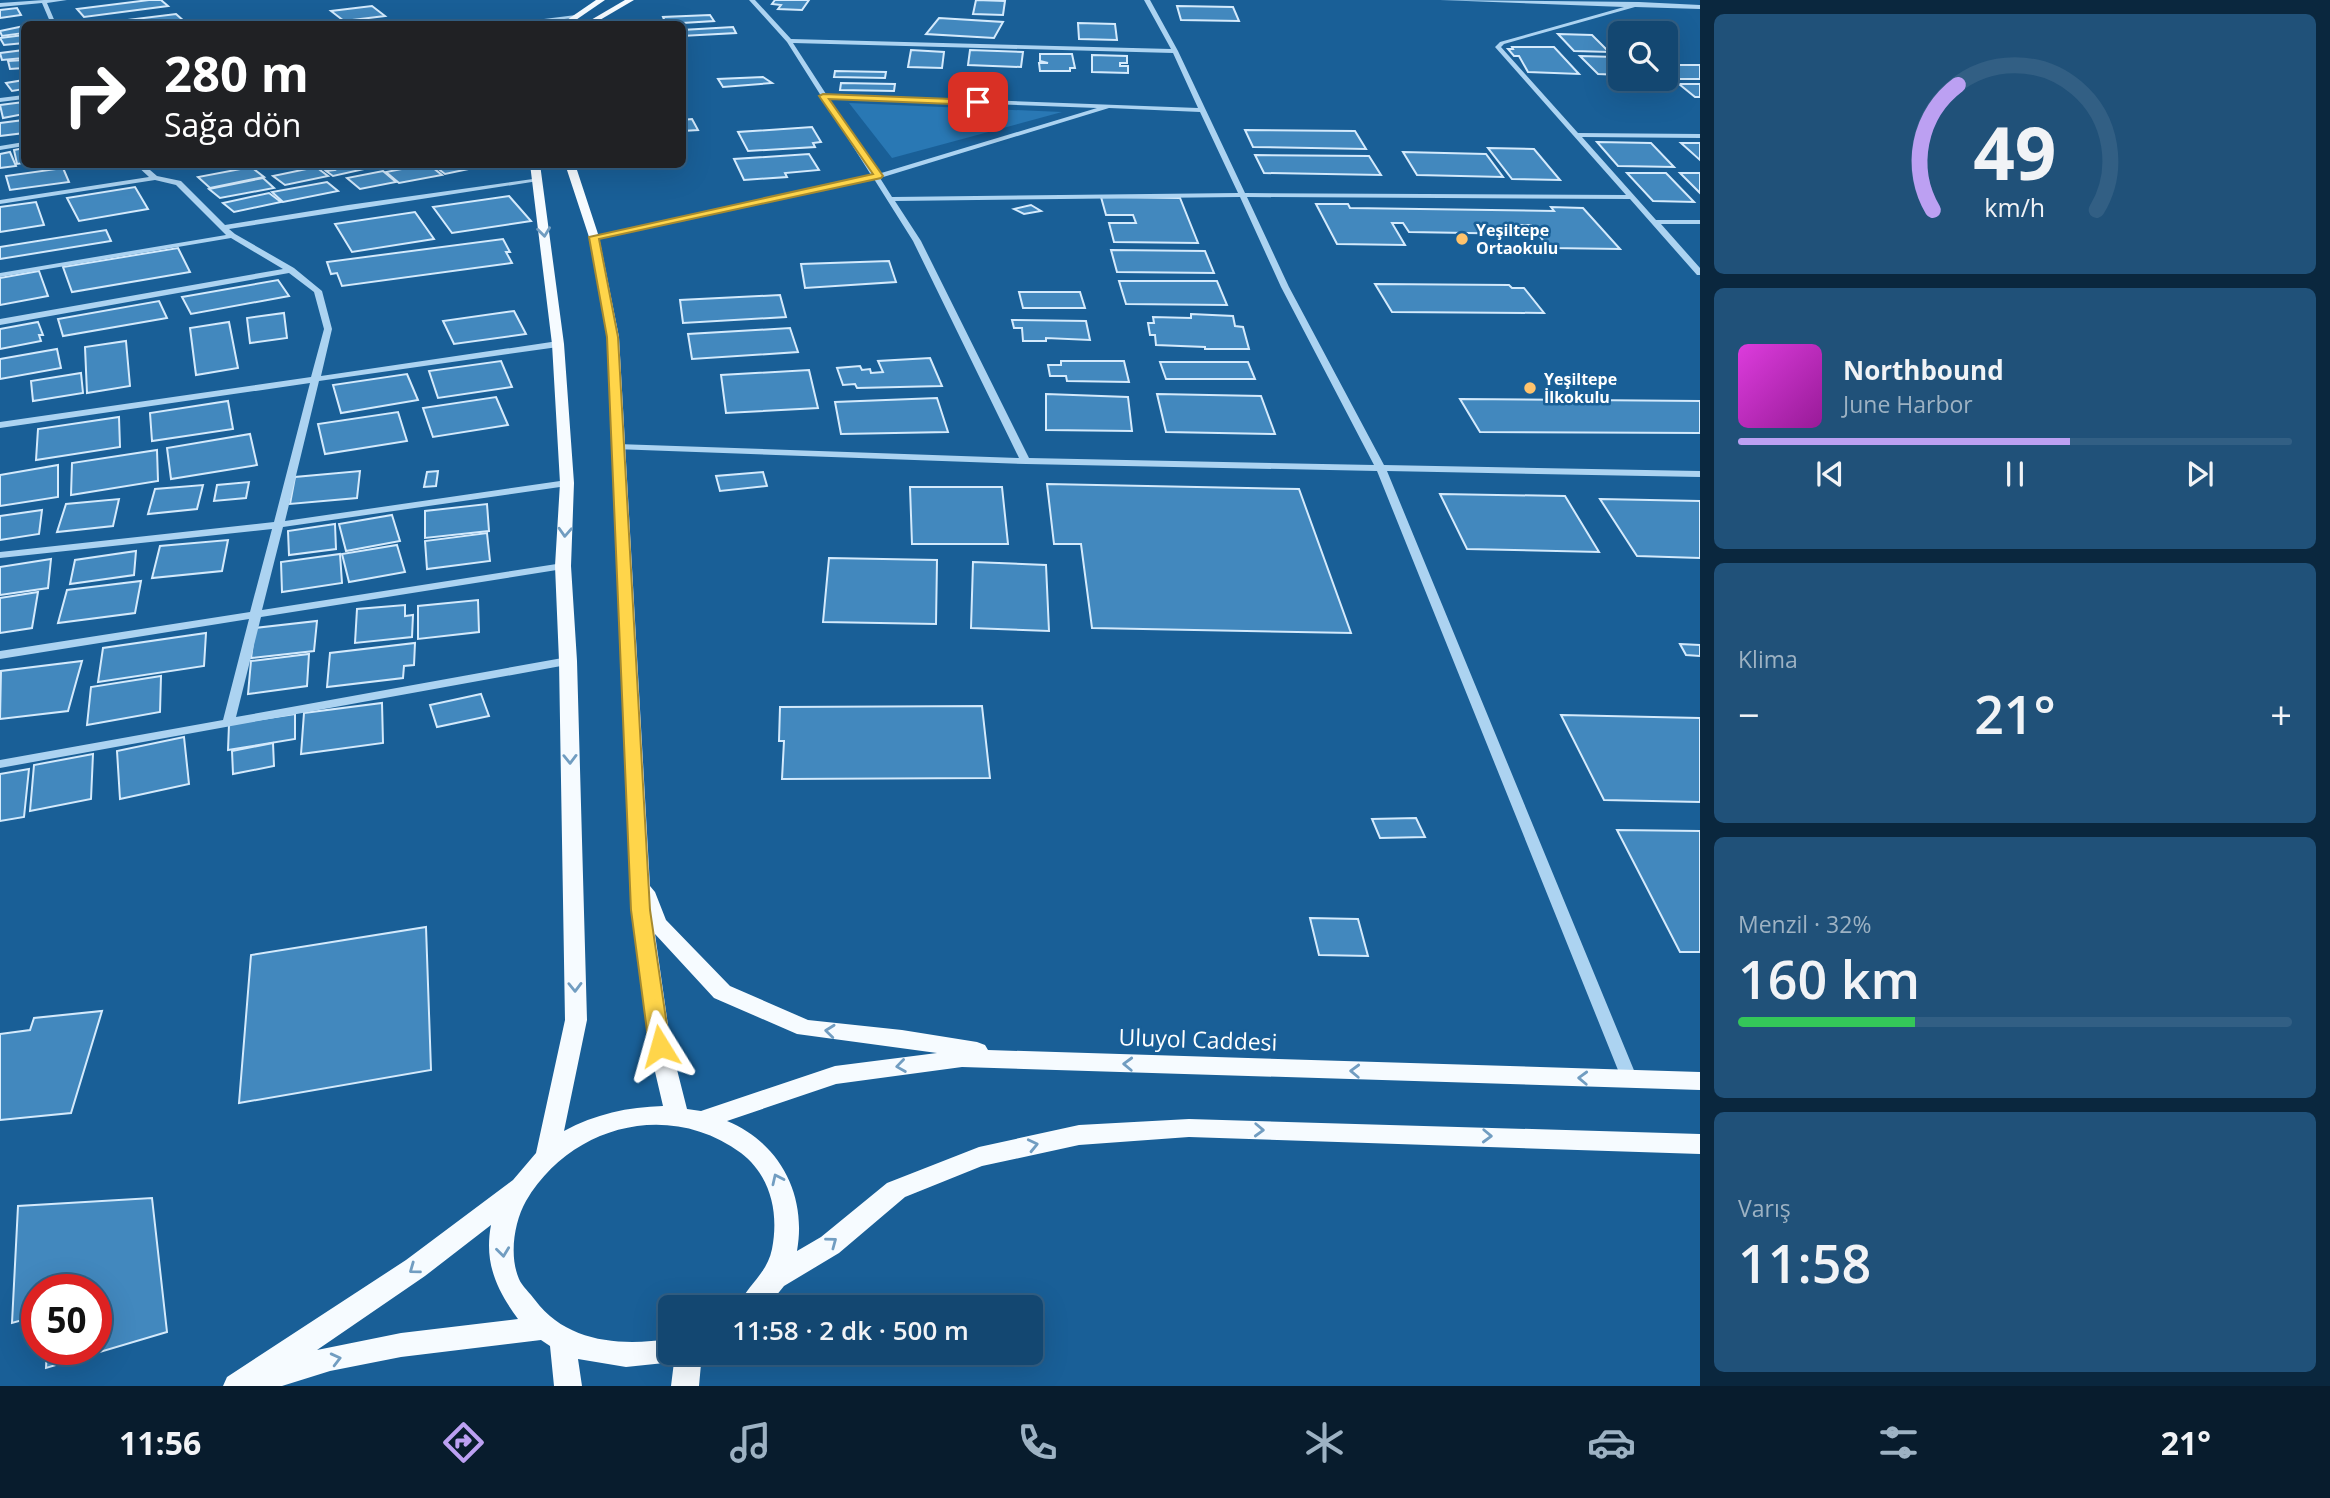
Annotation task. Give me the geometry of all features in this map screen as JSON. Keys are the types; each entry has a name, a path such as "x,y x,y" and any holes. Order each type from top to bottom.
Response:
{"main road":[{"path":"568,21 601,0"},
{"path":"593,21 630,0"},
{"path":"571,168 594,237 613,337 641,910 660,1046 677,1117"},
{"path":"536,172 558,344 567,483 563,566 568,661 576,1020 547,1157"},
{"path":"639,878 657,923 722,992 805,1028 902,1038 1043,1061"},
{"name":"Uluyol Caddesi","path":"703,1120 835,1075 962,1058 1700,1081"},
{"path":"658,1354 646,1356 602,1354 554,1335 527,1315 506,1279 502,1239 513,1199 537,1165 573,1137 615,1120 659,1114 703,1120 741,1137 770,1164 786,1199 788,1238 774,1279"},
{"path":"761,1295 774,1279 830,1245 896,1190 979,1157 1079,1135 1189,1128 1700,1144"},
{"path":"237,1386 336,1326 466,1232 525,1182"},
{"path":"248,1386 281,1373 397,1343 554,1335"},
{"path":"554,1335 568,1386"},
{"path":"685,1386 688,1365"}],"street":[{"path":"0,5 64,0"},
{"path":"752,0 789,41 918,241 1026,461"},
{"path":"1147,0 1175,51 1285,287 1381,468 1630,1080"},
{"path":"1443,0 1700,7"},
{"path":"1682,0 1700,7"},
{"path":"44,2 53,21"},
{"path":"1639,4 1502,43 1499,47 1700,273"},
{"path":"532,21 574,16"},
{"path":"789,41 1175,51"},
{"path":"823,96 1201,110"},
{"path":"0,100 21,97"},
{"path":"594,237 878,176 1107,107"},
{"path":"1577,135 1700,136"},
{"path":"0,148 21,144"},
{"path":"143,168 155,178"},
{"path":"222,228 536,172"},
{"path":"0,202 155,178 178,183 232,236 291,270 318,291 328,329 228,723"},
{"path":"892,199 1242,195 1633,197"},
{"path":"1655,222 1700,222"},
{"path":"0,275 232,236"},
{"path":"0,322 291,270"},
{"path":"0,425 558,344"},
{"path":"617,447 1026,461 1700,474"},
{"path":"0,555 278,524 567,483"},
{"path":"0,655 563,566"},
{"path":"0,764 568,661"}],"shaded area":[{"path":"849,103 1062,112 892,158"}],"building":[{"path":"161,0 168,6 84,17 77,9"},
{"path":"775,0 809,0 802,10 778,9 781,5 772,4"},
{"path":"976,0 1005,1 1003,15 973,14"},
{"path":"372,6 385,16 344,21 331,11"},
{"path":"1177,6 1233,7 1239,21 1181,20"},
{"path":"17,8 21,15 0,18 0,10"},
{"path":"176,14 184,21 119,21"},
{"path":"710,15 714,21 686,23 665,21 663,17"},
{"path":"939,18 1003,22 994,38 926,34"},
{"path":"1078,23 1115,24 1117,40 1079,39"},
{"path":"21,27 21,33 2,36 0,31"},
{"path":"733,27 736,33 686,36 686,30"},
{"path":"1558,34 1592,35 1608,52 1574,51"},
{"path":"21,35 21,43 4,45 0,38"},
{"path":"1512,47 1554,47 1579,74 1528,72 1519,56 1514,56 1508,49 1513,49"},
{"path":"21,50 21,58 2,60 0,53"},
{"path":"911,50 944,52 942,68 908,67"},
{"path":"970,50 1023,52 1021,67 968,65"},
{"path":"1040,54 1072,54 1075,68 1070,68 1070,71 1040,71 1039,63 1048,63 1040,61"},
{"path":"1092,55 1127,56 1127,63 1120,63 1120,66 1128,66 1128,73 1092,72"},
{"path":"1580,56 1608,57 1608,74 1598,74"},
{"path":"21,60 21,68 10,69 8,61"},
{"path":"1678,65 1700,65 1700,79 1678,79"},
{"path":"835,71 886,72 885,78 834,77"},
{"path":"763,77 772,83 723,87 718,79"},
{"path":"21,80 21,90 12,91 6,83"},
{"path":"841,83 895,84 894,91 840,90"},
{"path":"1679,84 1700,84 1700,97 1695,97"},
{"path":"21,102 21,115 3,118 0,105"},
{"path":"692,119 698,130 686,131 686,120"},
{"path":"21,120 21,133 0,136 0,123"},
{"path":"812,127 821,142 813,143 815,147 748,151 738,132"},
{"path":"1245,130 1355,131 1366,149 1253,147"},
{"path":"1597,142 1651,143 1674,167 1618,166"},
{"path":"1681,143 1700,143 1700,160"},
{"path":"1488,148 1534,149 1560,180 1512,179"},
{"path":"21,149 21,163 17,164 14,150"},
{"path":"10,152 16,166 0,168 0,154"},
{"path":"1403,152 1486,154 1503,177 1417,175"},
{"path":"809,154 819,170 785,173 787,177 744,180 734,159"},
{"path":"1255,155 1369,156 1381,175 1264,173"},
{"path":"63,168 69,182 10,190 6,176"},
{"path":"252,168 264,177 210,188 198,177"},
{"path":"317,168 328,176 285,185 273,176"},
{"path":"331,168 369,168 333,176 326,171 334,170"},
{"path":"407,168 433,168 442,175 399,183 386,172"},
{"path":"437,168 474,168 445,174"},
{"path":"383,171 396,182 360,189 347,178"},
{"path":"1627,173 1666,173 1694,202 1653,201"},
{"path":"1680,173 1700,173 1700,193"},
{"path":"263,178 274,188 220,198 209,189"},
{"path":"327,182 338,191 283,202 272,192"},
{"path":"135,187 148,209 79,221 67,198"},
{"path":"269,193 281,202 234,212 223,203"},
{"path":"509,196 531,221 452,233 433,207"},
{"path":"1101,197 1180,198 1198,243 1114,242 1109,223 1136,223 1133,215 1106,215"},
{"path":"36,202 44,225 0,232 0,207"},
{"path":"1316,204 1348,204 1350,208 1554,211 1551,207 1583,208 1620,249 1549,248 1531,225 1522,225 1529,234 1409,232 1403,223 1392,223 1405,245 1337,244"},
{"path":"1031,205 1041,211 1024,214 1014,209"},
{"path":"415,212 434,239 352,252 335,224"},
{"path":"106,230 111,241 0,259 0,247"},
{"path":"503,239 512,263 342,286 337,273 331,274 327,262"},
{"path":"178,248 190,272 72,292 63,267"},
{"path":"1111,250 1205,251 1214,273 1117,272"},
{"path":"889,261 896,282 805,288 801,264"},
{"path":"39,271 48,296 0,305 0,278"},
{"path":"278,280 289,296 191,314 182,297"},
{"path":"1119,281 1217,281 1227,305 1126,304"},
{"path":"1375,284 1509,285 1512,288 1524,288 1544,313 1392,312"},
{"path":"1019,292 1080,292 1085,308 1023,308"},
{"path":"780,295 786,317 683,323 680,300"},
{"path":"159,301 167,318 63,336 58,319"},
{"path":"514,311 526,334 454,344 443,321"},
{"path":"284,313 287,338 250,343 247,318"},
{"path":"1191,314 1233,316 1235,326 1243,327 1249,349 1156,345 1155,335 1150,335 1148,323 1154,323 1153,317 1191,318"},
{"path":"1012,320 1086,321 1090,340 1046,338 1046,341 1023,341 1022,328 1014,328"},
{"path":"38,322 43,335 39,335 41,341 0,349 0,329"},
{"path":"229,322 238,368 196,375 190,328"},
{"path":"790,328 798,352 692,359 688,334"},
{"path":"126,341 130,386 87,393 85,347"},
{"path":"57,349 61,368 0,379 0,359"},
{"path":"930,358 942,386 857,388 855,384 843,385 837,368 860,366 862,370 870,369 871,373 883,372 878,361"},
{"path":"501,361 512,387 438,398 429,371"},
{"path":"1061,361 1124,361 1129,382 1067,381 1066,376 1050,376 1048,365 1061,365"},
{"path":"1160,362 1248,362 1255,379 1166,379"},
{"path":"809,370 818,408 726,413 721,375"},
{"path":"81,373 83,393 33,401 31,381"},
{"path":"407,374 418,400 341,413 333,385"},
{"path":"1046,394 1128,397 1132,431 1046,430"},
{"path":"1157,394 1261,396 1275,434 1166,432"},
{"path":"496,397 508,425 433,437 423,408"},
{"path":"937,398 948,432 841,434 835,402"},
{"path":"1460,399 1700,401 1700,433 1480,432"},
{"path":"228,401 233,429 152,441 150,413"},
{"path":"398,412 407,441 325,454 318,424"},
{"path":"119,417 120,447 36,460 38,429"},
{"path":"250,434 257,465 171,479 167,448"},
{"path":"157,450 158,481 71,495 72,463"},
{"path":"58,465 58,497 0,506 0,475"},
{"path":"360,471 357,498 290,504 295,477"},
{"path":"438,471 436,486 424,487 427,472"},
{"path":"763,472 767,486 720,491 716,476"},
{"path":"249,482 246,498 214,501 217,485"},
{"path":"1047,484 1299,489 1351,633 1092,628 1081,544 1054,544"},
{"path":"203,485 197,509 148,514 155,489"},
{"path":"910,487 1002,487 1008,544 912,544"},
{"path":"1440,494 1565,496 1599,552 1467,549"},
{"path":"119,499 113,526 57,532 66,504"},
{"path":"1600,499 1700,501 1700,558 1637,556"},
{"path":"487,504 489,531 425,538 425,511"},
{"path":"42,510 39,534 0,540 0,516"},
{"path":"392,515 400,541 346,551 339,524"},
{"path":"335,524 336,549 289,555 288,531"},
{"path":"487,533 490,561 427,569 425,541"},
{"path":"228,540 222,571 152,578 160,546"},
{"path":"397,545 405,572 349,582 342,554"},
{"path":"136,551 134,575 70,584 75,560"},
{"path":"340,554 342,583 282,592 281,562"},
{"path":"829,558 937,560 936,624 823,622"},
{"path":"51,559 48,588 0,595 0,567"},
{"path":"973,562 1046,565 1049,631 971,628"},
{"path":"141,581 135,613 58,623 67,590"},
{"path":"38,592 32,628 0,633 0,598"},
{"path":"478,600 479,632 418,639 418,606"},
{"path":"405,605 405,616 413,615 412,637 355,643 357,609"},
{"path":"317,621 314,651 251,658 255,628"},
{"path":"206,633 204,666 98,682 103,648"},
{"path":"415,643 414,665 404,666 403,678 327,687 330,653"},
{"path":"1680,644 1700,645 1700,656 1686,655"},
{"path":"309,654 307,686 248,694 251,661"},
{"path":"82,661 68,711 0,719 1,671"},
{"path":"161,676 160,712 87,725 91,687"},
{"path":"481,694 489,716 437,727 430,705"},
{"path":"382,703 383,743 301,754 304,713"},
{"path":"982,706 990,778 782,779 784,741 779,741 780,707"},
{"path":"295,714 295,739 228,750 229,724"},
{"path":"1561,715 1700,718 1700,802 1604,800"},
{"path":"184,737 189,784 120,799 117,751"},
{"path":"273,743 274,766 233,774 232,751"},
{"path":"93,754 91,799 30,811 34,765"},
{"path":"29,769 24,817 0,821 0,774"},
{"path":"1416,818 1425,837 1380,838 1372,819"},
{"path":"1617,830 1700,831 1700,952 1680,952"},
{"path":"1310,918 1358,919 1368,956 1319,955"},
{"path":"426,927 431,1070 239,1103 251,955"},
{"path":"102,1011 71,1113 0,1120 0,1034 30,1030 34,1018"},
{"path":"152,1198 167,1332 112,1348 112,1274 21,1274 21,1320 12,1323 18,1206"}],"place":[{"name":"Yeşiltepe Ortaokulu","path":"1462,239"},
{"name":"Yeşiltepe İlkokulu","path":"1530,388"}],"route":[{"path":"660,1046 641,910 613,337 594,237 878,176 823,96 978,102"}]}
